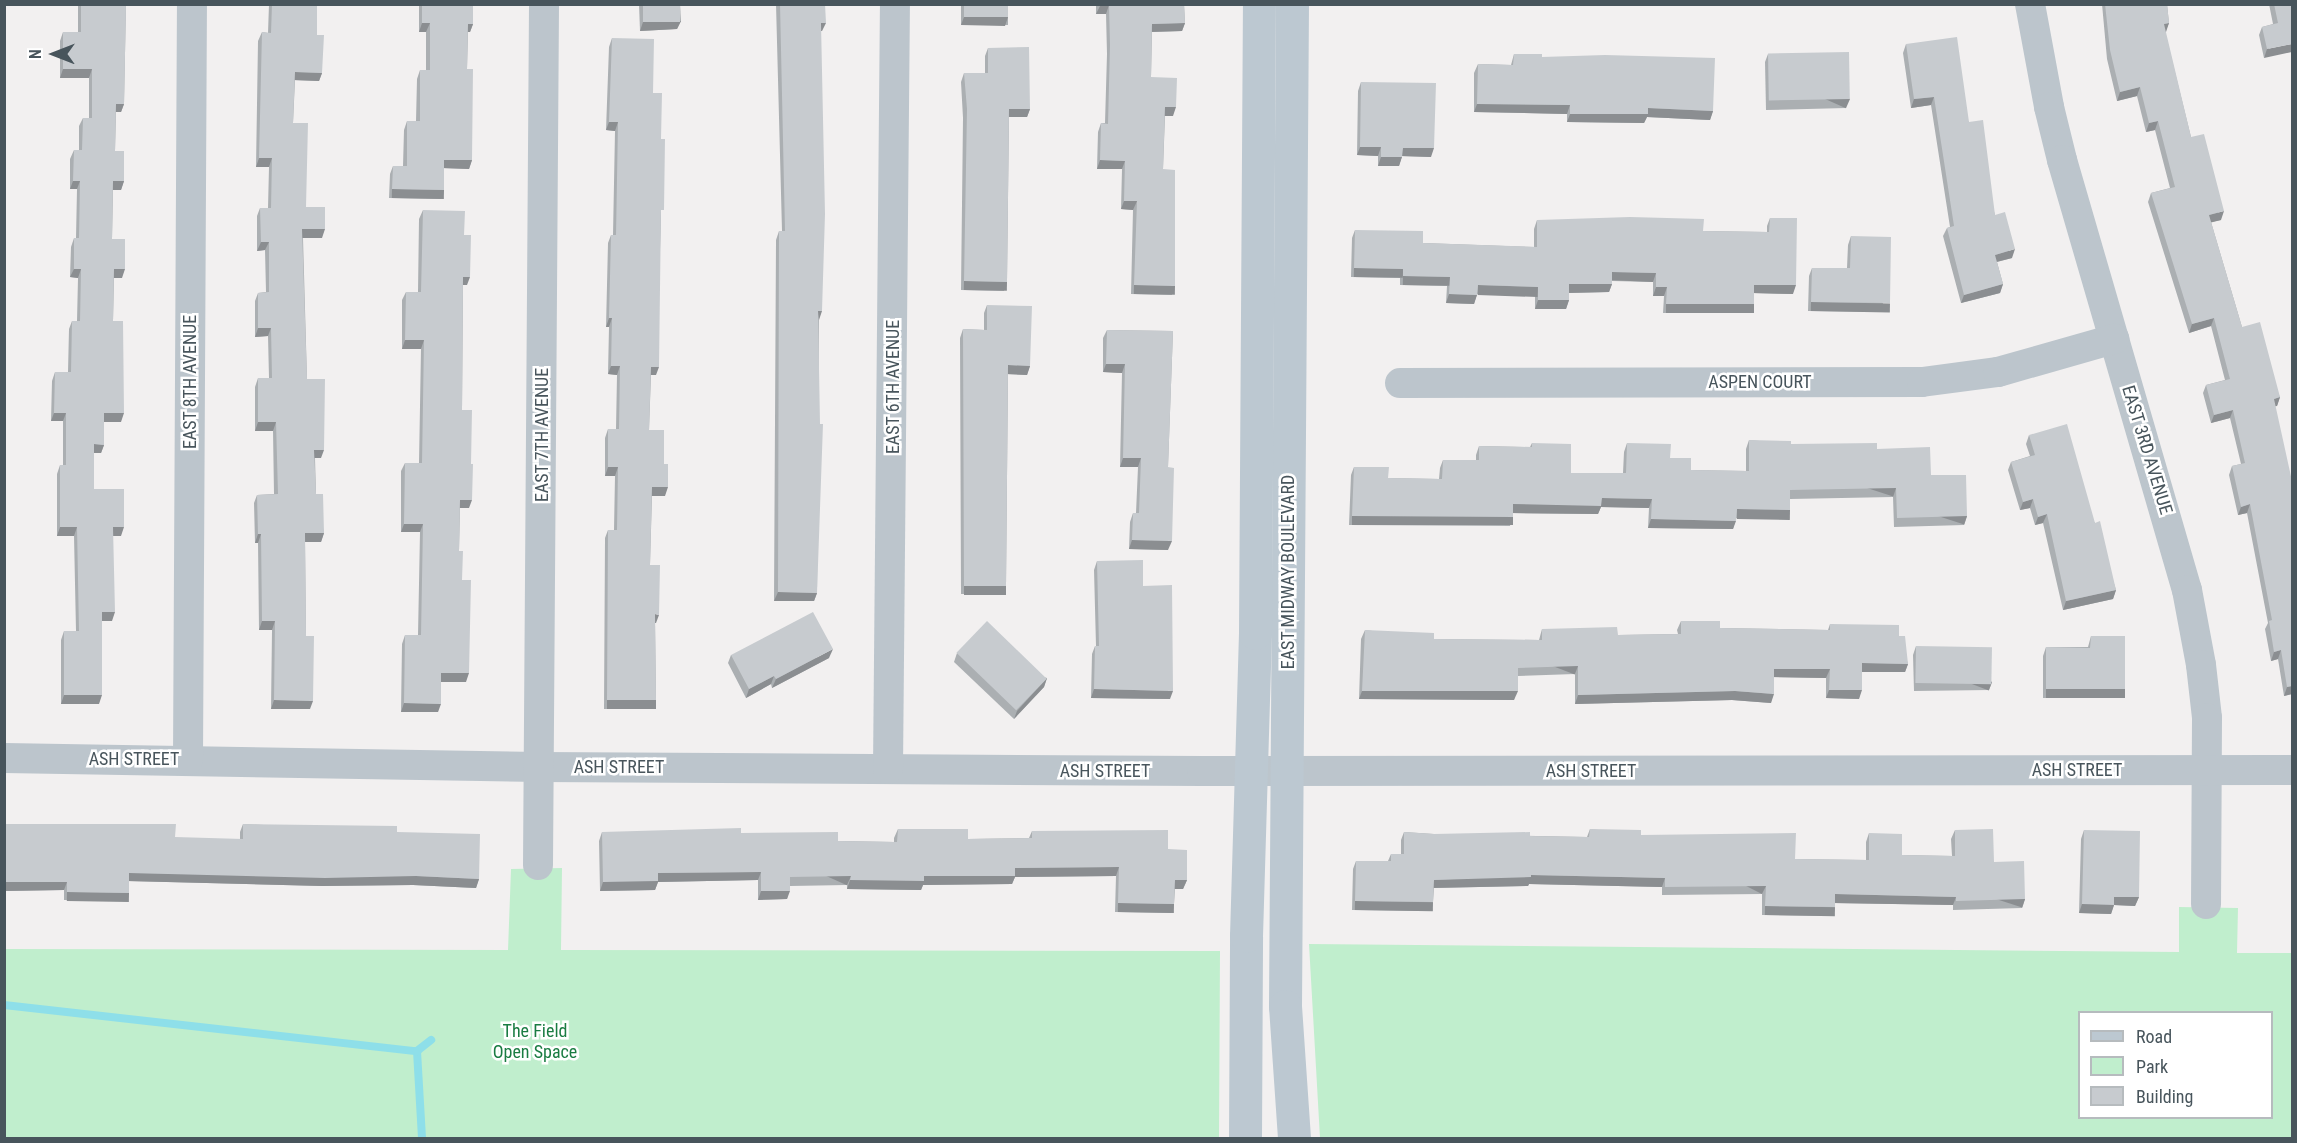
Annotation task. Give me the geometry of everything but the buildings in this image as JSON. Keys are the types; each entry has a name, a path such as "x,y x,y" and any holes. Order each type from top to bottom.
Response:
{"main road":[{"name":"EAST MIDWAY BOULEVARD","path":"1245,1138 1259,4"},
{"name":"EAST MIDWAY BOULEVARD","path":"1292,4 1285,1006 1294,1138"}],"street":[{"name":"EAST 8TH AVENUE","path":"188,760 192,4"},
{"name":"EAST 7TH AVENUE","path":"538,865 544,4"},
{"name":"EAST 6TH AVENUE","path":"888,769 895,4"},
{"name":"EAST 3RD AVENUE","path":"2030,4 2059,150 2187,590 2201,665 2206,718 2206,904"},
{"name":"ASPEN COURT","path":"1400,383 1922,382 1971,378 1998,372 2114,339"},
{"name":"ASH STREET","path":"4,758 539,767 1251,771 2292,770"}],"green space":[{"name":"The Field Open Space","path":"562,868 561,950 1220,951 1219,1138 5,1138 5,949 508,950 511,869"},
{"path":"2179,907 2238,908 2237,953 2292,953 2292,1138 1320,1138 1309,944 2179,952"}],"waterway":[{"path":"4,1005 417,1051 422,1138"},
{"path":"417,1051 431,1040"}]}
